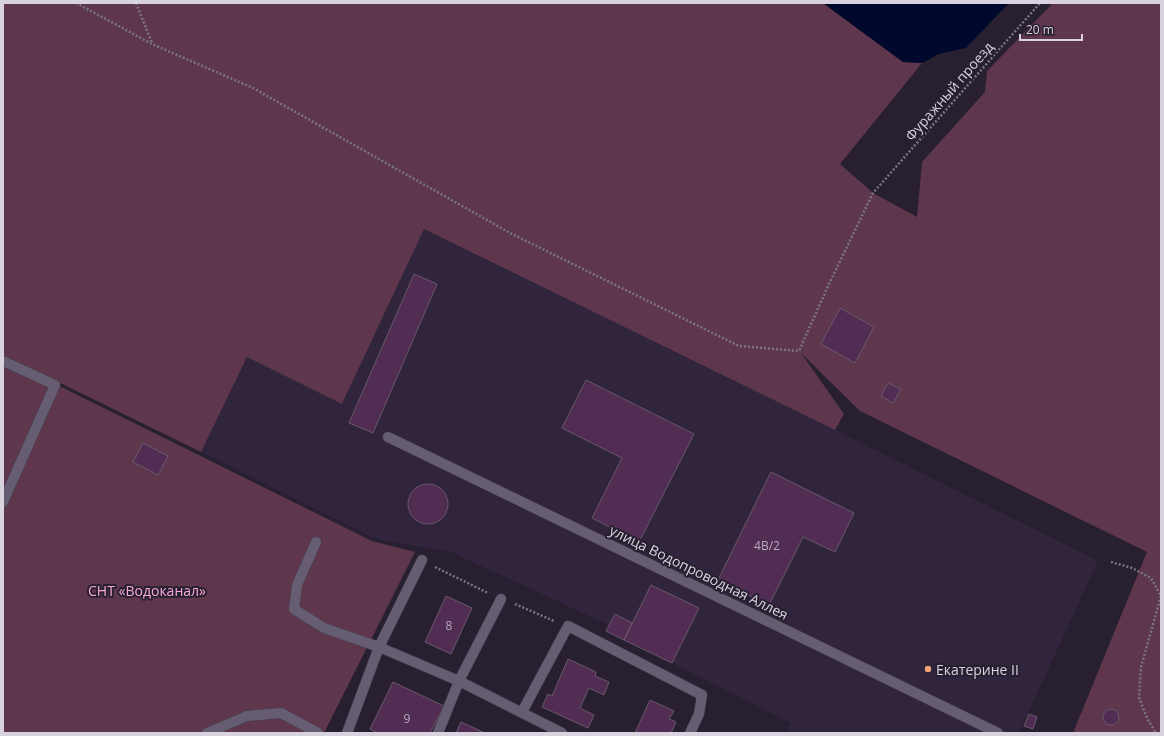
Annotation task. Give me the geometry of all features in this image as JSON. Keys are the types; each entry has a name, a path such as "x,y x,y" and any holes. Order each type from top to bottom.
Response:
{"lane":[{"path":"3,361 55,385 3,502"},
{"name":"улица Водопроводная Аллея","path":"388,437 998,733"},
{"path":"316,542 297,585 294,609 324,628 379,647 459,682 562,733"},
{"path":"347,733 379,647 422,560"},
{"path":"438,733 459,682 501,599"},
{"path":"522,712 568,626 702,695 699,714 690,733"},
{"path":"208,733 247,716 281,713 318,733"}],"path":[{"path":"76,3 152,44"},
{"path":"136,3 152,44"},
{"name":"Фуражный проезд","path":"152,44 253,88 510,233 739,346 799,351 873,193 1040,3"},
{"path":"1111,562 1132,568 1151,578 1161,596 1141,667 1139,698 1148,720 1156,733"}],"shaded area":[{"path":"424,229 731,378 1098,561 1019,733 786,733 791,723 606,631 609,625 451,552 376,539 201,452 247,356 342,404"}],"green space":[{"path":"3,3 823,3 903,62 922,63 840,164 873,193 917,217 922,162 985,92 987,71 1053,3 1161,3 1161,733 1073,733 1147,552 860,411 801,353 844,414 835,430 424,229 342,404 247,357 201,452 3,355"},
{"name":"СНТ «Водоканал»","path":"3,358 372,541 415,552 324,733 3,733"}],"water":[{"path":"823,3 1009,3 966,48 939,54 922,63 903,62"}],"building":[{"path":"414,274 437,284 373,433 349,423"},
{"path":"840,308 874,327 855,363 821,344"},
{"path":"586,380 694,434 639,542 592,518 622,458 562,428"},
{"path":"888,383 901,389 893,403 881,396"},
{"path":"143,443 168,456 158,475 133,462"},
{"path":"771,472 854,513 835,552 803,537 769,605 718,580"},
{"path":"432,484 439,487 445,493 448,504 447,512 439,521 432,524 424,524 417,521 409,512 408,500 411,493 420,485"},
{"path":"651,585 699,608 672,663 624,640"},
{"path":"446,596 472,608 451,654 425,642"},
{"path":"615,614 632,623 624,640 606,631"},
{"path":"568,659 596,672 595,676 609,682 604,695 589,688 580,708 594,715 588,728 542,707 548,694 552,696"},
{"path":"393,682 444,706 430,733 378,733 370,729"},
{"path":"650,700 674,711 669,719 676,722 671,733 635,733"},
{"path":"1111,709 1117,711 1119,717 1117,723 1111,725 1105,723 1103,717 1105,711"},
{"path":"1029,714 1037,717 1033,729 1024,726"},
{"path":"461,722 485,733 456,733"}],"place":[{"name":"Екатерине II","path":"928,669"}]}
